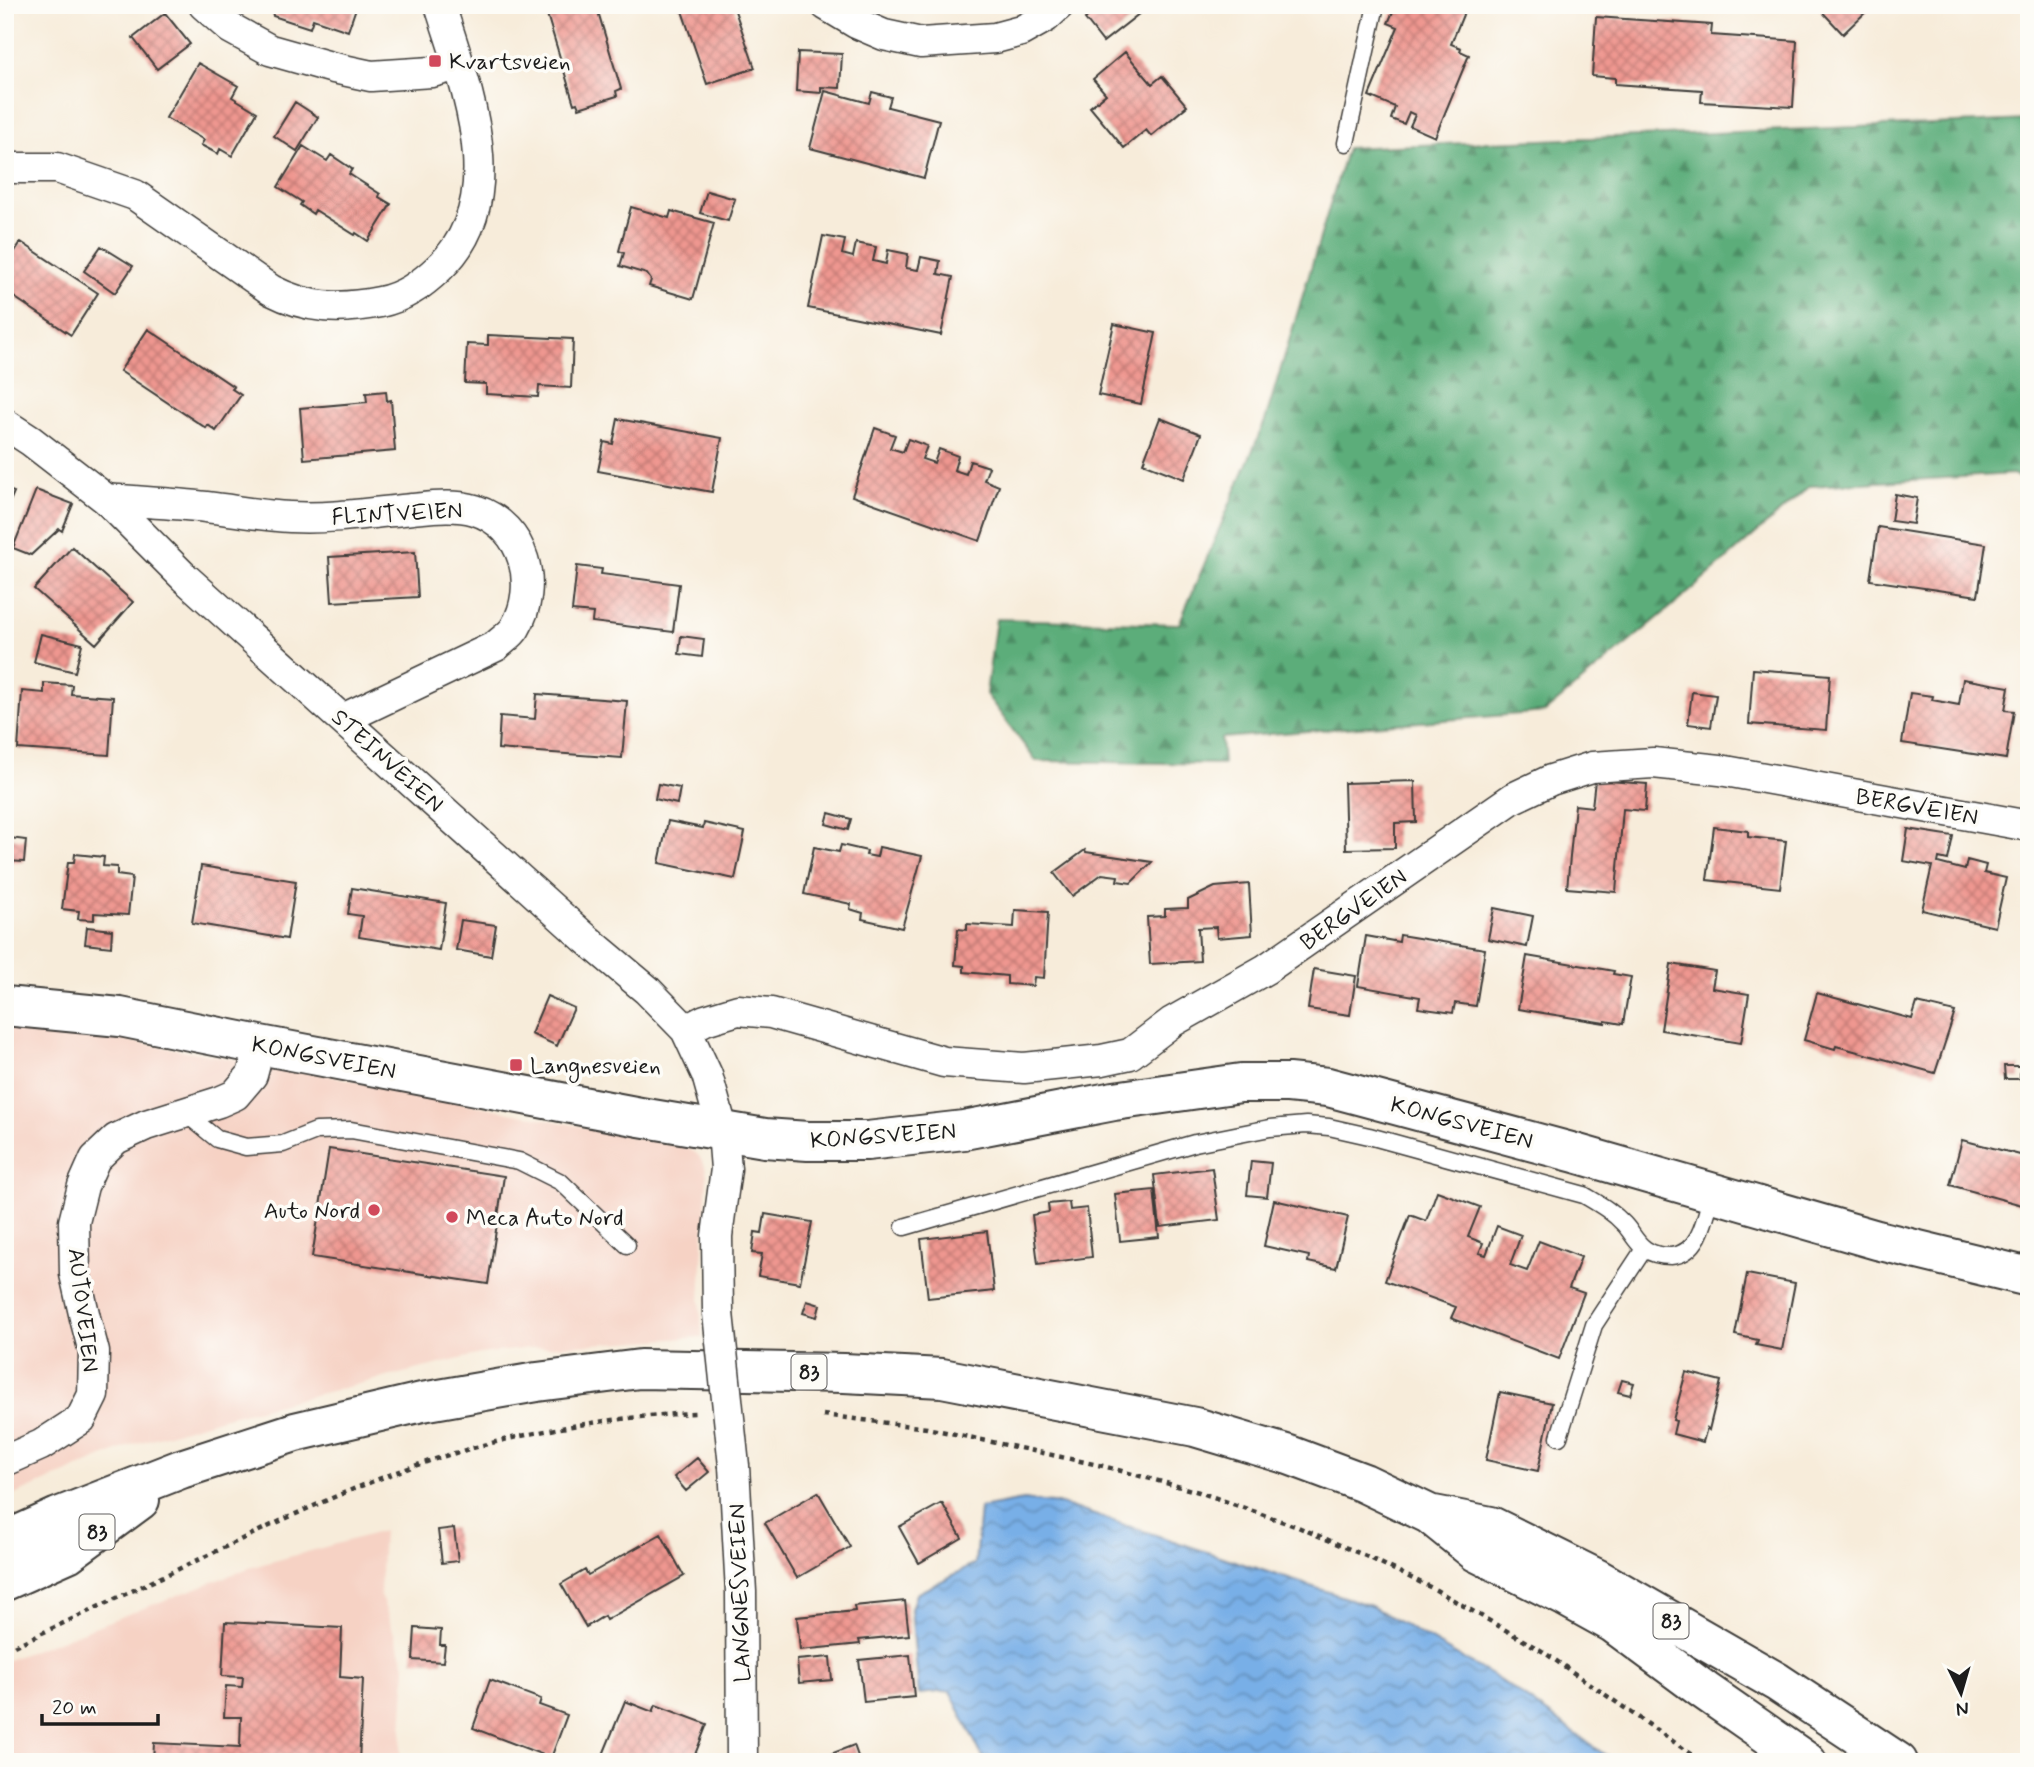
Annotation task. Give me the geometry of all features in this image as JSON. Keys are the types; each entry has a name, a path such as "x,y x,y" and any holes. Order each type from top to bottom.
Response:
{"main road":[{"name":"KONGSVEIEN","path":"5,1006 120,1017 723,1132 808,1141 891,1139 964,1130 1114,1101 1241,1083 1288,1083 1328,1087 1877,1240 2029,1277"},
{"name":"83","path":"5,1541 58,1517 181,1469 295,1432 422,1402 537,1382 640,1369 942,1378 1195,1427 1364,1483 1429,1514 1476,1552 1613,1623 1807,1762"},
{"name":"83","path":"5,1581 68,1553 181,1469"},
{"name":"83","path":"1429,1514 1491,1526 1596,1578 1777,1682 1898,1762"}],"street":[{"path":"204,5 230,28 270,50 334,68 371,76 423,73 459,65"},
{"path":"5,168 57,168 135,195 271,290 293,301 322,306 359,306 396,299 420,285 448,259 473,214 478,141 471,102 440,5"},
{"path":"827,5 856,23 884,35 921,43 995,38 1021,31 1046,17 1059,5"},
{"name":"STEINVEIEN","path":"5,424 106,499 184,577 585,938 647,990 686,1030 707,1075 723,1132"},
{"name":"FLINTVEIEN","path":"106,499 203,506 290,517 442,506 475,509 495,520 513,538 525,560 528,584 526,605 514,630 496,646 343,719"},
{"name":"BERGVEIEN","path":"686,1030 705,1020 738,1010 771,1013 944,1062 1024,1068 1102,1060 1130,1054 1172,1022 1266,968 1513,798 1551,780 1592,767 1653,763 1720,770 2029,826"},
{"name":"AUTOVEIEN","path":"5,1461 41,1445 80,1419 93,1395 94,1352 75,1273 74,1222 83,1186 95,1159 116,1139 146,1125 219,1102 235,1094 251,1076 260,1045"},
{"name":"LANGNESVEIEN","path":"723,1132 726,1169 717,1236 718,1313 734,1466 741,1592 742,1762"}],"lane":[{"path":"1346,143 1376,5"},
{"path":"185,1112 217,1139 246,1147 283,1144 316,1131 351,1130 519,1161 561,1182 627,1245"},
{"name":"KONGSVEIEN","path":"904,1227 1195,1143 1270,1128 1306,1125 1369,1136 1584,1195 1609,1210 1644,1249"},
{"path":"1559,1437 1594,1325 1644,1249 1661,1256 1674,1256 1685,1252 1694,1244 1702,1229 1712,1192"}],"path":[{"path":"5,1650 289,1517 396,1472 463,1451 554,1430 629,1418 699,1413"},
{"path":"814,1415 926,1428 1103,1466 1199,1492 1297,1527 1436,1590 1518,1637 1703,1762"}],"shaded area":[{"path":"5,1024 59,1029 326,1075 688,1148 704,1163 707,1175 700,1299 702,1337 529,1348 480,1354 222,1418 131,1445 5,1499"},
{"path":"383,1531 380,1593 406,1668 400,1762 5,1762 5,1661 249,1568"}],"green space":[{"path":"2029,120 2029,484 2013,474 1810,486 1689,592 1545,712 1221,738 1223,764 1036,761 986,694 996,619 1179,624 1265,421 1347,148"}],"water":[{"path":"1023,1500 1061,1504 1371,1606 1500,1680 1615,1762 985,1762 950,1691 919,1694 911,1609 916,1594 975,1564 980,1508"}],"building":[{"path":"271,5 357,5 348,31 313,19 310,28 273,16"},
{"path":"565,5 596,5 621,89 616,91 617,96 579,108 577,103 574,104 546,11"},
{"path":"680,5 733,5 755,68 707,84"},
{"path":"1102,5 1134,5 1140,13 1103,42 1085,19"},
{"path":"1396,5 1467,5 1451,44 1469,55 1435,137 1410,126 1415,115 1409,112 1404,124 1391,119 1395,107 1369,96 1398,27 1388,23"},
{"path":"1816,5 1873,5 1843,34"},
{"path":"165,13 190,44 157,69 133,38"},
{"path":"1596,17 1712,25 1711,35 1797,41 1793,107 1701,102 1702,90 1615,84 1615,78 1592,76"},
{"path":"798,52 842,54 840,88 821,87 821,93 796,91"},
{"path":"1125,52 1152,84 1162,76 1187,106 1151,136 1146,130 1124,148 1090,107 1106,94 1093,79"},
{"path":"198,63 238,86 232,97 257,112 232,156 220,149 218,154 201,145 204,140 166,118"},
{"path":"825,91 869,103 872,92 891,97 888,107 939,120 924,178 810,148"},
{"path":"295,102 318,117 297,151 274,136"},
{"path":"303,146 327,161 331,155 352,169 349,174 391,204 368,241 315,210 313,214 300,205 302,202 278,187"},
{"path":"707,191 735,199 728,221 700,213"},
{"path":"631,207 669,218 671,211 714,223 693,299 649,286 651,280 647,274 620,266 624,253 619,251"},
{"path":"823,236 845,240 842,254 853,257 856,243 876,247 873,261 886,264 888,250 908,254 906,268 918,270 921,257 940,261 938,274 953,277 941,335 808,308"},
{"path":"21,242 98,293 71,335 5,291 5,266"},
{"path":"101,246 133,266 115,293 84,271"},
{"path":"1114,324 1156,333 1141,404 1098,395"},
{"path":"148,329 234,387 232,389 241,395 216,431 208,425 206,428 120,371"},
{"path":"488,335 573,339 571,388 539,386 538,397 486,394 486,384 465,383 467,344 488,345"},
{"path":"386,391 387,401 391,400 395,451 304,459 300,408 367,402 366,393"},
{"path":"1160,418 1201,434 1184,479 1143,463"},
{"path":"618,419 722,438 712,492 598,471 604,442 613,444"},
{"path":"875,428 895,435 890,448 903,452 908,439 927,446 922,459 934,463 939,449 958,456 954,470 966,474 970,461 989,467 984,480 999,486 980,541 852,496"},
{"path":"5,489 14,492 5,513"},
{"path":"36,490 73,504 62,531 59,529 31,555 13,548"},
{"path":"1895,494 1917,498 1913,524 1891,521"},
{"path":"1878,527 1986,544 1978,596 1870,580"},
{"path":"72,547 133,602 96,644 34,589"},
{"path":"415,552 418,597 332,602 329,557"},
{"path":"577,566 602,569 601,574 679,584 673,632 592,622 593,613 572,611"},
{"path":"41,634 82,644 75,672 34,662"},
{"path":"681,636 704,639 702,657 679,654"},
{"path":"1753,669 1830,675 1826,730 1749,724"},
{"path":"1963,679 2009,687 2005,710 2014,711 2006,759 1902,743 1910,693 1933,696 1932,700 1959,705"},
{"path":"44,683 72,685 71,694 113,697 109,755 18,749 22,691 44,693"},
{"path":"1692,692 1716,695 1711,727 1688,724"},
{"path":"537,694 627,701 622,758 498,749 500,716 535,719"},
{"path":"1595,780 1647,784 1645,811 1623,809 1616,892 1567,888 1575,805 1592,807"},
{"path":"1415,781 1416,822 1395,823 1395,848 1346,849 1344,783"},
{"path":"658,784 680,788 677,804 655,799"},
{"path":"829,813 851,819 848,830 826,824"},
{"path":"668,821 703,828 704,823 745,832 735,879 659,863"},
{"path":"1714,827 1748,831 1748,837 1786,841 1780,888 1707,880"},
{"path":"1908,829 1953,836 1948,860 1939,858 1938,863 1965,870 1967,860 1986,865 1984,873 2006,878 1995,927 1922,910 1932,866 1903,861"},
{"path":"10,838 26,840 24,862 7,861"},
{"path":"841,845 867,851 866,855 877,857 879,847 922,856 902,928 862,919 863,913 850,909 851,904 804,894 814,847 839,852"},
{"path":"1085,850 1152,862 1131,883 1117,881 1118,876 1102,874 1072,896 1054,873"},
{"path":"75,854 104,857 103,866 117,867 117,875 132,877 128,915 94,913 94,920 78,919 79,911 62,909 68,862 74,862"},
{"path":"201,866 296,881 287,939 192,923"},
{"path":"1249,884 1252,935 1217,938 1216,927 1198,928 1200,961 1150,964 1147,917 1165,916 1165,909 1188,908 1188,900 1215,887"},
{"path":"352,888 446,903 439,950 359,937 362,916 348,914"},
{"path":"1494,908 1533,916 1527,947 1488,939"},
{"path":"1015,910 1048,912 1044,978 1034,977 1033,986 1007,984 1007,976 964,972 964,966 955,965 958,929 967,930 967,924 1014,927"},
{"path":"461,920 496,925 491,956 456,950"},
{"path":"87,927 112,930 111,947 85,944"},
{"path":"1400,935 1485,949 1476,1006 1455,1003 1453,1013 1418,1008 1420,997 1358,986 1366,936 1399,942"},
{"path":"1527,956 1614,971 1613,974 1631,977 1623,1024 1518,1009"},
{"path":"1671,964 1715,971 1712,988 1749,994 1741,1043 1661,1030"},
{"path":"1314,969 1356,976 1350,1015 1308,1009"},
{"path":"1817,993 1912,1019 1917,1003 1955,1012 1935,1073 1804,1040"},
{"path":"547,996 574,1008 557,1046 531,1034"},
{"path":"2004,1066 2020,1066 2020,1079 2005,1079"},
{"path":"1962,1140 2024,1156 2029,1141 2029,1207 1950,1185"},
{"path":"329,1149 504,1176 488,1284 312,1257"},
{"path":"1251,1161 1271,1163 1267,1197 1247,1195"},
{"path":"1212,1168 1219,1220 1160,1227 1154,1175"},
{"path":"1154,1190 1159,1237 1120,1241 1115,1194"},
{"path":"1437,1191 1480,1207 1468,1237 1483,1243 1479,1253 1486,1255 1497,1226 1521,1235 1510,1265 1527,1271 1539,1241 1581,1257 1569,1288 1584,1293 1559,1359 1451,1318 1456,1307 1385,1281 1410,1215 1426,1221"},
{"path":"1274,1200 1348,1217 1336,1268 1308,1262 1309,1256 1264,1246"},
{"path":"1069,1202 1070,1210 1087,1208 1092,1257 1038,1264 1032,1215 1049,1212 1048,1204"},
{"path":"765,1214 812,1222 800,1283 758,1276 762,1254 752,1253 755,1232 762,1233"},
{"path":"987,1231 994,1291 928,1298 921,1239"},
{"path":"1747,1274 1795,1283 1782,1350 1756,1345 1758,1340 1735,1335"},
{"path":"807,1301 820,1305 817,1317 803,1313"},
{"path":"1686,1372 1721,1381 1709,1430 1707,1428 1703,1442 1673,1434 1676,1421 1673,1420"},
{"path":"1622,1380 1634,1383 1630,1395 1618,1392"},
{"path":"1500,1392 1552,1403 1538,1471 1486,1460"},
{"path":"697,1458 709,1472 686,1491 674,1477"},
{"path":"818,1492 850,1547 797,1578 765,1523"},
{"path":"942,1503 962,1538 919,1563 899,1527"},
{"path":"454,1528 458,1561 442,1563 438,1530"},
{"path":"661,1534 684,1576 606,1620 604,1616 586,1627 561,1584 585,1570 588,1575"},
{"path":"905,1601 909,1635 859,1640 860,1644 800,1650 797,1617 855,1611 854,1606"},
{"path":"225,1622 342,1628 340,1677 363,1679 359,1762 153,1762 154,1743 240,1747 241,1717 224,1717 226,1686 242,1687 243,1677 222,1676"},
{"path":"415,1628 441,1630 440,1645 445,1645 443,1662 413,1660"},
{"path":"910,1655 914,1697 864,1702 859,1660"},
{"path":"830,1657 832,1680 799,1683 797,1660"},
{"path":"490,1680 541,1699 539,1705 567,1715 551,1758 473,1728"},
{"path":"625,1701 653,1712 656,1705 707,1724 692,1762 600,1762"},
{"path":"854,1745 860,1762 810,1762"}],"place":[{"name":"Kvartsveien","path":"435,61"},
{"name":"Langnesveien","path":"516,1065"},
{"name":"Auto Nord","path":"374,1210"},
{"name":"Meca Auto Nord","path":"452,1217"}]}
